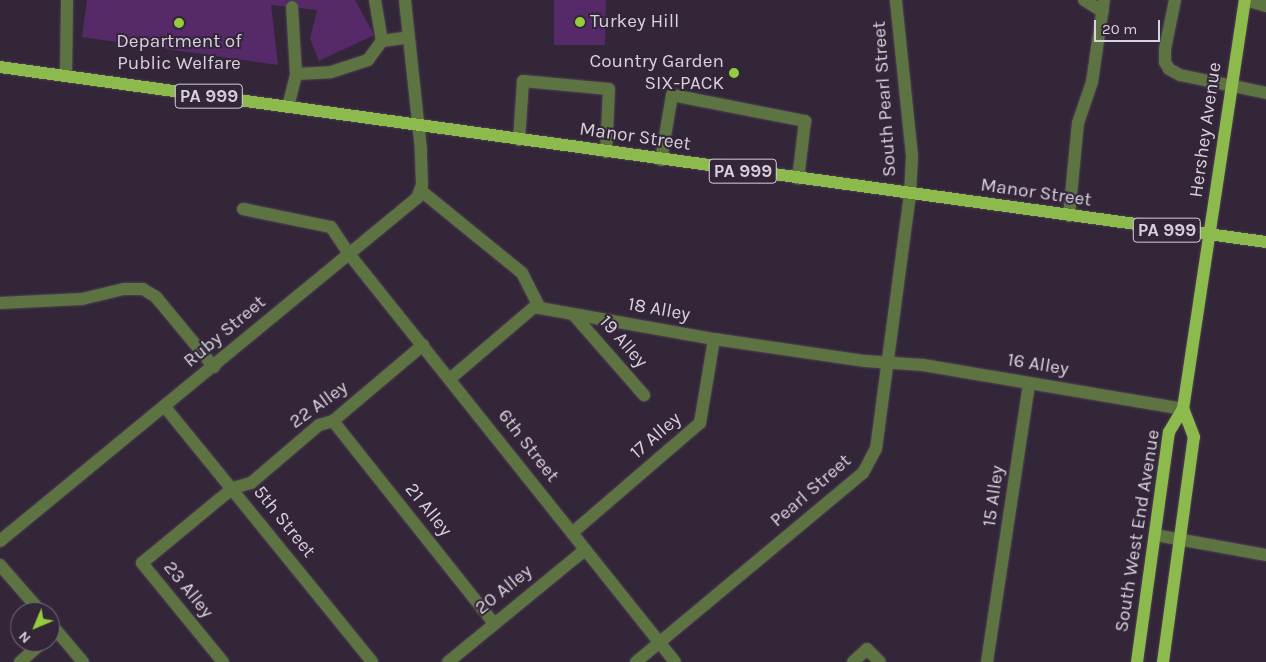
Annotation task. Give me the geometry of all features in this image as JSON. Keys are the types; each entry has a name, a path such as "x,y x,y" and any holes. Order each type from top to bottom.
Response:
{"main road":[{"name":"Hershey Avenue","path":"1210,236 1245,0"},
{"name":"Manor Street","path":"0,66 661,160 1210,236 1266,242"},
{"name":"South West End Avenue","path":"1137,662 1169,432 1183,409 1210,236"},
{"name":"South West End Avenue","path":"1163,662 1194,437 1183,409"}],"street":[{"path":"66,75 67,0"},
{"path":"405,0 418,126 420,190 522,273 540,308"},
{"name":"South Pearl Street","path":"896,0 912,156 910,194"},
{"path":"1068,216 1078,122 1092,82 1104,6 1084,0"},
{"path":"1175,0 1165,49 1165,62 1169,70 1180,75 1266,93"},
{"path":"1245,0 1266,6"},
{"path":"374,1 382,41"},
{"path":"288,107 296,74 292,7"},
{"path":"296,74 331,72 368,60 382,41 409,37"},
{"path":"519,140 523,82 609,89 606,152"},
{"path":"661,160 672,95 805,121 798,179"},
{"name":"Ruby Street","path":"0,541 417,198 420,190"},
{"name":"Pearl Street","path":"636,662 863,473 876,449 910,194"},
{"name":"6th Street","path":"243,208 331,227 349,254 451,378 572,534 675,662"},
{"path":"0,303 82,299 124,288 143,289 156,297 214,366"},
{"path":"451,378 534,307 540,308"},
{"name":"18 Alley","path":"540,308 714,339 865,361 887,360"},
{"name":"19 Alley","path":"573,314 644,395"},
{"name":"17 Alley","path":"572,534 700,423 714,339"},
{"name":"22 Alley","path":"233,488 251,482 319,425 333,422 424,345"},
{"name":"16 Alley","path":"887,360 1183,409"},
{"name":"15 Alley","path":"987,662 996,615 1030,383"},
{"name":"5th Street","path":"165,407 233,488 372,662"},
{"name":"21 Alley","path":"333,422 493,622"},
{"name":"23 Alley","path":"223,662 142,563 233,488"},
{"path":"1155,535 1266,555"},
{"name":"20 Alley","path":"448,662 493,622 585,550"},
{"path":"0,566 32,602"},
{"path":"60,638 83,662"},
{"path":"853,662 867,649 880,662"},
{"path":"20,662 32,652"}],"building":[{"name":"Department of Public Welfare","path":"87,0 355,0 374,35 319,61 310,39 317,10 271,5 278,65 82,37"},
{"name":"Turkey Hill","path":"554,0 606,0 605,45 554,45"}],"place":[{"name":"Turkey Hill","path":"580,22"},
{"name":"Department of Public Welfare","path":"179,23"},
{"name":"Country Garden SIX-PACK","path":"734,73"}]}
